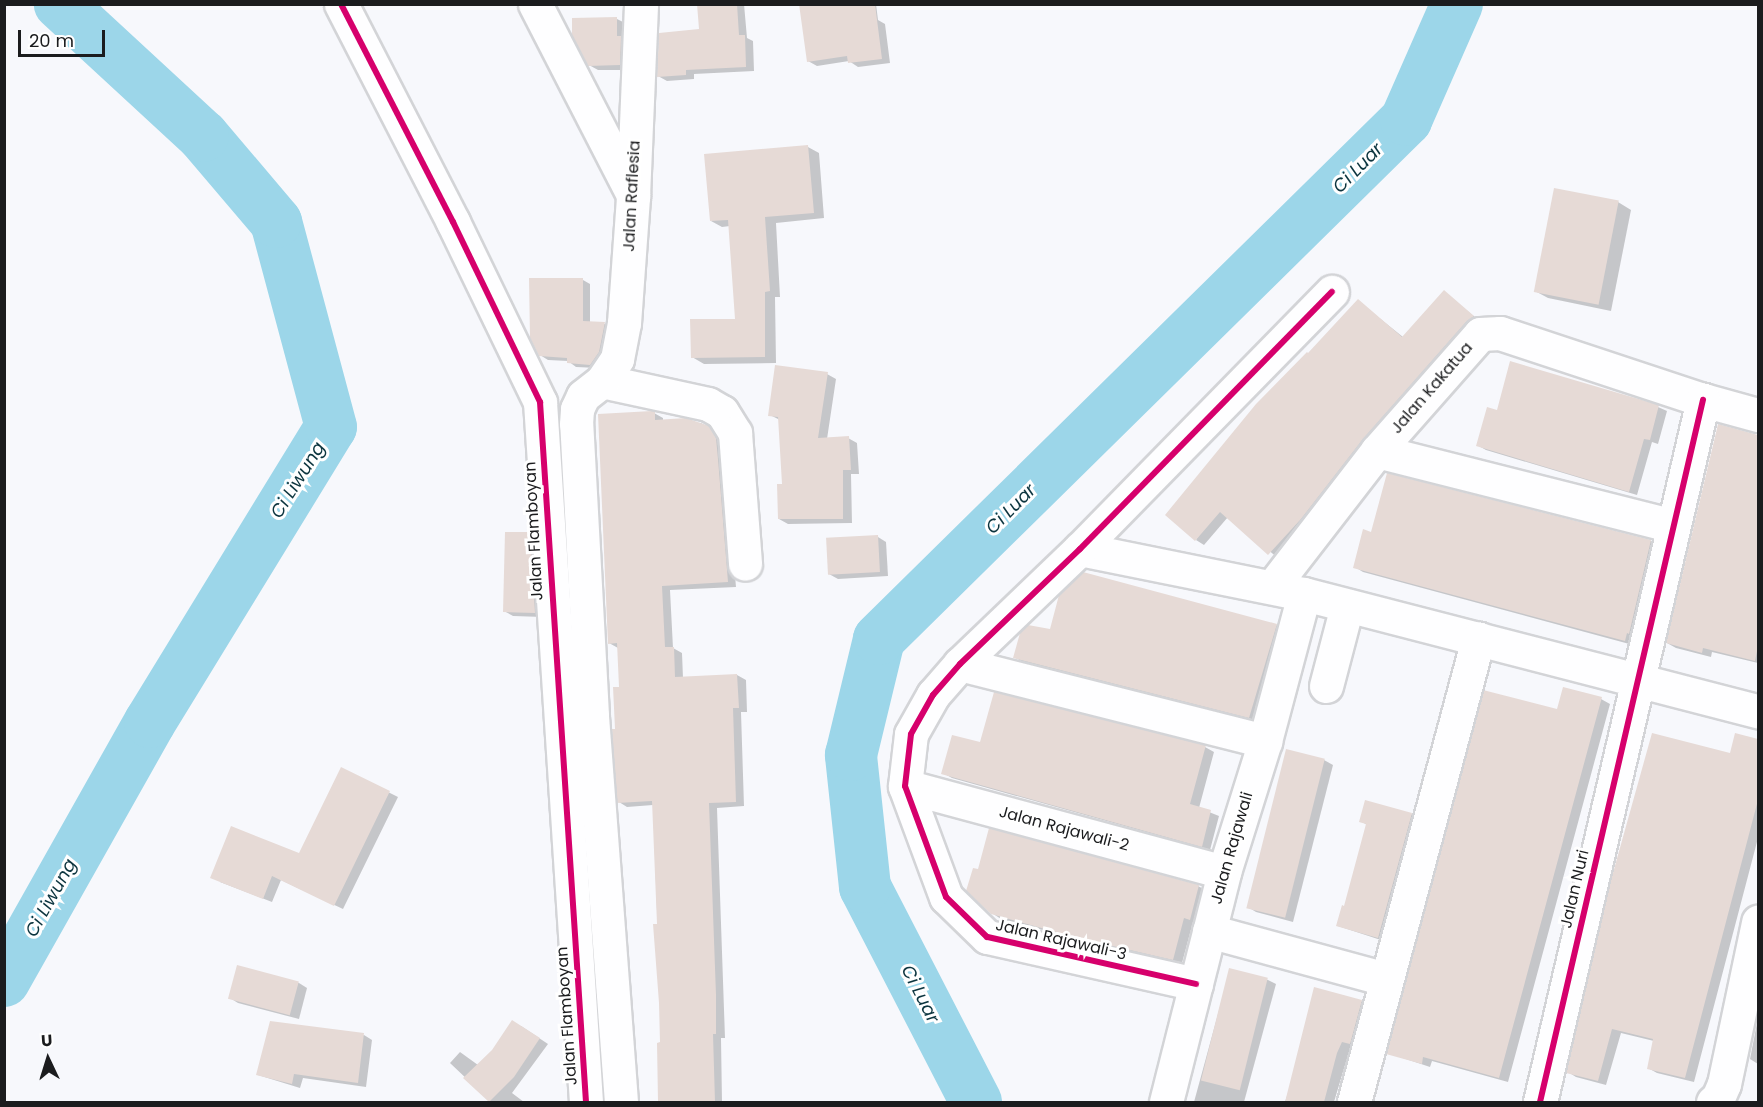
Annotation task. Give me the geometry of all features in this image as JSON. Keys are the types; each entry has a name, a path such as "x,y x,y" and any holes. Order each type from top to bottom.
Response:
{"street":[{"name":"Jalan Flamboyan","path":"341,4 453,222 540,402 586,1102"},
{"path":"535,4 633,196"},
{"name":"Jalan Raflesia","path":"621,1102 592,715 576,424 577,409 617,359 624,323 633,196 641,4"},
{"path":"905,786 911,734 933,695 960,664 1080,549 1332,292"},
{"name":"Jalan Kakatua","path":"1272,587 1377,451 1480,334 1500,333 1703,400 1758,415"},
{"path":"540,402 592,389 708,404 722,412 735,433 745,564"},
{"name":"Jalan Nuri","path":"1540,1102 1703,400"},
{"path":"1377,451 1673,526"},
{"path":"1080,549 1304,594 1758,711"},
{"name":"Jalan Rajawali","path":"1166,1102 1224,872 1265,741 1304,594"},
{"path":"1326,686 1347,606"},
{"path":"1354,1102 1478,638"},
{"path":"960,664 1265,741"},
{"path":"559,718 592,715"},
{"name":"Jalan Rajawali-2","path":"905,786 1224,872"},
{"name":"Jalan Rajawali-3","path":"905,786 946,897 987,937 1196,984"},
{"path":"1713,1102 1718,1098 1725,1084 1758,922"},
{"path":"1209,931 1386,979"}],"building":[{"path":"697,4 737,4 739,35 745,35 746,67 686,70 686,75 657,77 659,33 699,29"},
{"path":"799,4 875,4 882,59 848,63 847,56 807,62"},
{"path":"617,17 617,36 621,36 620,65 588,66 572,36 572,18"},
{"path":"808,145 814,213 765,217 770,291 765,292 765,357 691,358 690,319 735,319 728,220 710,221 704,154"},
{"path":"1554,188 1619,201 1599,305 1534,292"},
{"path":"529,278 583,278 583,321 605,322 599,352 590,365 567,363 567,358 539,356 530,338"},
{"path":"1444,290 1474,316 1466,322 1363,439 1301,519 1268,555 1220,512 1195,541 1165,515 1256,404 1358,299 1402,337"},
{"path":"1510,361 1659,405 1650,440 1644,439 1629,492 1476,446 1487,407 1497,410"},
{"path":"775,365 828,372 818,438 849,436 851,470 843,470 843,519 778,519 777,484 782,484 778,417 768,416"},
{"path":"655,412 655,420 686,418 709,426 716,438 718,459 728,582 662,586 665,647 674,647 675,677 737,674 739,708 733,708 736,802 709,803 716,995 716,1034 713,1034 715,1102 658,1102 657,1043 660,1042 653,924 657,924 652,801 617,803 612,729 615,729 613,687 619,687 617,643 608,644 598,414"},
{"path":"1718,424 1758,435 1758,646 1755,661 1703,648 1702,653 1666,643"},
{"path":"1387,473 1651,540 1629,634 1627,633 1625,641 1353,568 1363,529 1371,532"},
{"path":"505,532 530,532 535,613 503,612"},
{"path":"878,535 880,572 828,575 826,538"},
{"path":"1083,572 1277,624 1249,718 1013,658 1020,633 1028,625 1050,629 1059,595"},
{"path":"1563,687 1602,697 1499,1078 1423,1057 1422,1064 1386,1054 1483,690 1557,709"},
{"path":"994,692 1206,745 1190,804 1211,810 1202,847 941,774 952,735 980,742"},
{"path":"1652,733 1730,753 1735,733 1758,739 1758,800 1685,1078 1647,1069 1653,1039 1612,1029 1598,1081 1566,1073 1611,880"},
{"path":"1286,749 1325,759 1285,918 1246,908"},
{"path":"341,767 390,791 334,906 272,876 263,899 210,878 231,826 299,853"},
{"path":"1365,800 1412,813 1378,938 1336,926 1342,905 1344,906 1366,824 1359,822"},
{"path":"989,828 1199,885 1190,920 1184,918 1173,960 1078,938 991,914 966,891 973,868 978,869"},
{"path":"237,965 299,982 290,1015 228,999"},
{"path":"1229,968 1268,978 1240,1090 1201,1081"},
{"path":"1314,987 1362,1000 1350,1044 1342,1042 1337,1053 1324,1102 1285,1102"},
{"path":"512,1020 540,1038 514,1077 489,1102 463,1078 492,1050"},
{"path":"270,1021 364,1033 358,1083 294,1074 292,1084 256,1075"}],"waterway":[{"name":"Ci Liwung","path":"4,981 150,722 331,427 276,222 203,136 60,4"},
{"name":"Ci Luar","path":"976,1102 865,887 851,755 879,639 1406,120 1457,4"}],"cycle path":[{"path":"341,4 453,222 540,402 586,1102"},
{"path":"1196,984 987,937 946,897 905,786 911,734 933,695 960,664 1080,549 1332,292"},
{"path":"1540,1102 1703,400"}]}
